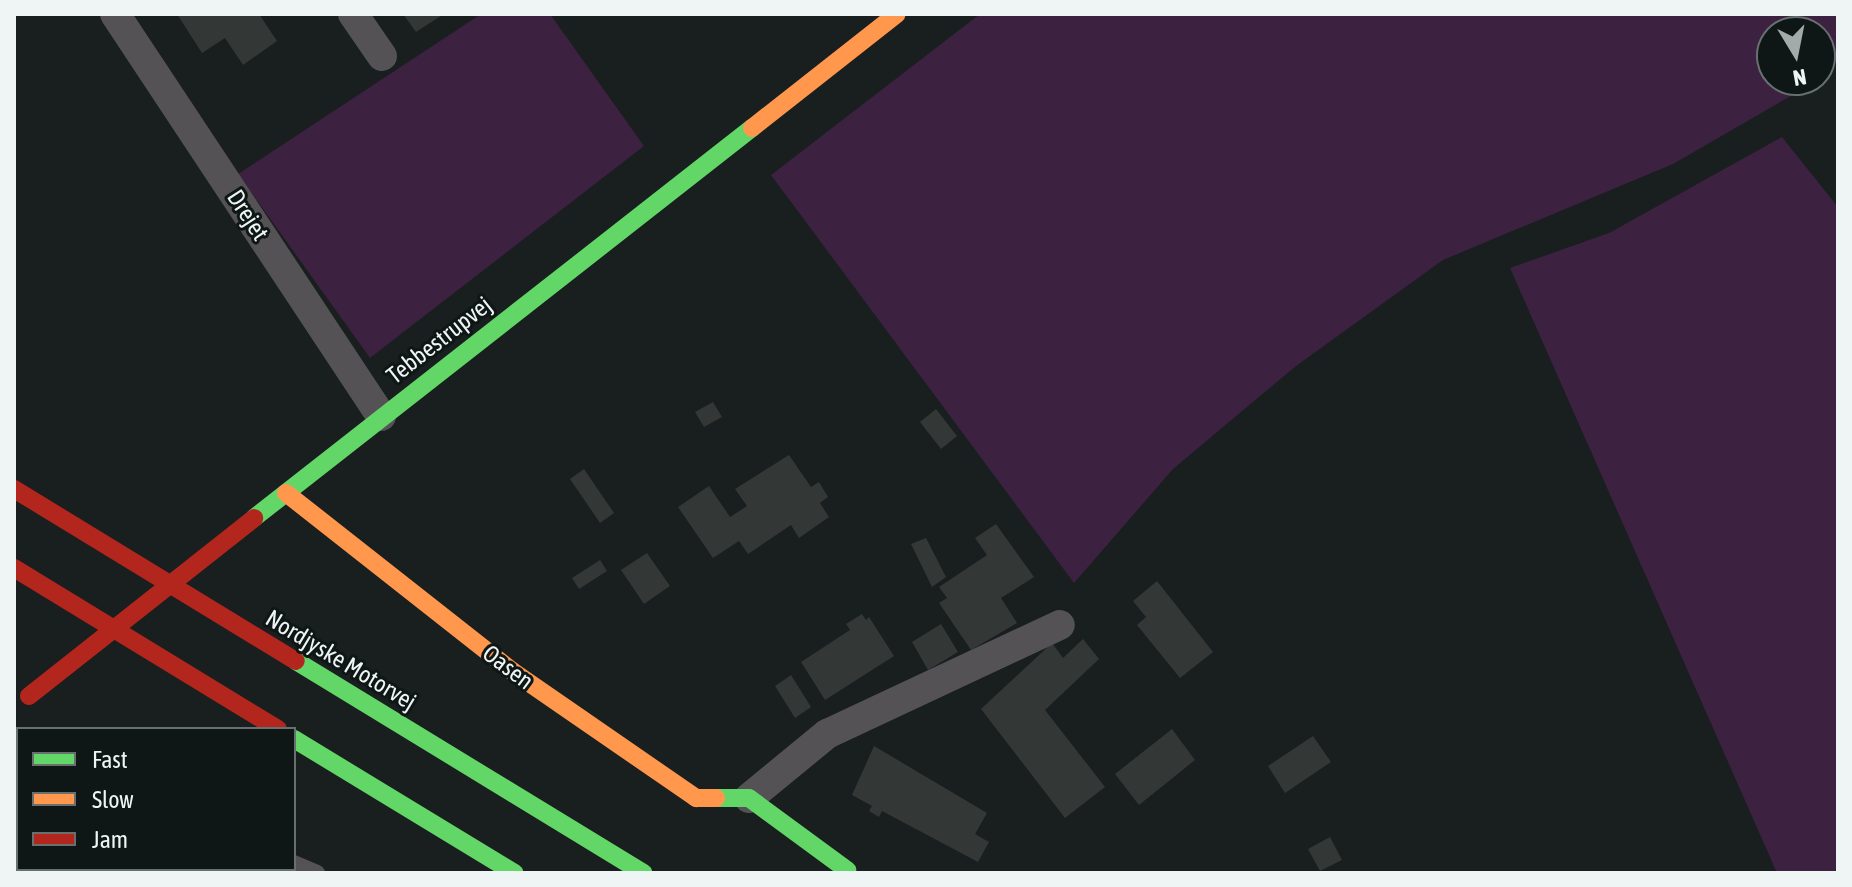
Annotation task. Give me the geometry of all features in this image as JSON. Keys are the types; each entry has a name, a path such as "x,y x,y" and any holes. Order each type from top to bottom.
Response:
{"main road":[{"name":"Tebbestrupvej","path":"21,702 381,416 897,14"},
{"name":"Nordjyske Motorvej","path":"14,489 643,873"},
{"name":"Oasen","path":"286,493 512,671 696,798 749,798"},
{"path":"14,568 275,727"},
{"path":"296,740 514,873"},
{"path":"749,798 847,870"}],"street":[{"name":"Drejet","path":"115,14 381,416"},
{"path":"353,14 382,56"},
{"path":"749,798 827,734 1060,625"}],"lane":[{"path":"296,864 317,873"}],"shaded area":[{"path":"481,14 550,14 644,146 370,358 238,174"},
{"path":"980,14 1838,14 1836,62 1836,16 1756,16 1756,96 1791,96 1673,164 1443,260 1296,366 1173,469 1074,583 771,175"},
{"path":"1782,137 1838,207 1838,873 1777,873 1510,268 1609,233"},
{"path":"14,799 16,871 211,873 14,873"}],"building":[{"path":"177,14 259,14 277,41 243,65 225,38 202,53"},
{"path":"403,14 444,14 416,32"},
{"path":"713,402 722,417 704,427 695,412"},
{"path":"936,409 957,436 941,449 920,422"},
{"path":"789,455 811,487 819,482 828,497 820,503 829,517 799,538 791,525 748,554 739,541 713,558 678,507 709,486 730,517 747,506 735,489"},
{"path":"584,469 614,513 600,523 570,479"},
{"path":"996,524 1034,577 1001,598 1017,623 971,650 939,603 947,598 939,587 987,555 975,538"},
{"path":"926,538 946,577 932,587 911,544"},
{"path":"647,553 670,586 644,604 621,570"},
{"path":"600,560 607,571 579,589 572,578"},
{"path":"1157,581 1213,652 1180,678 1137,625 1146,617 1133,601"},
{"path":"862,614 866,620 869,617 894,656 825,700 801,662 850,630 846,624"},
{"path":"941,624 958,652 928,670 912,642"},
{"path":"1083,639 1099,659 1045,710 1105,787 1065,818 981,709 1052,643 1063,658"},
{"path":"791,675 811,707 795,718 775,686"},
{"path":"1172,729 1195,760 1139,805 1115,774"},
{"path":"1313,736 1331,762 1285,793 1268,766"},
{"path":"874,746 987,813 975,834 989,842 978,862 882,811 879,817 869,811 872,806 852,795"},
{"path":"1330,837 1342,860 1320,871 1308,849"}],"traffic: fast":[{"path":"254,518 752,128"},
{"path":"296,661 643,873"},
{"path":"296,740 514,873"},
{"path":"716,798 749,798 847,870"}],"traffic: slow":[{"path":"752,128 897,14"},
{"path":"286,493 512,671 696,798 716,798"}],"traffic: jam":[{"path":"14,489 296,661"},
{"path":"29,696 254,518"},
{"path":"14,568 275,727"}]}
